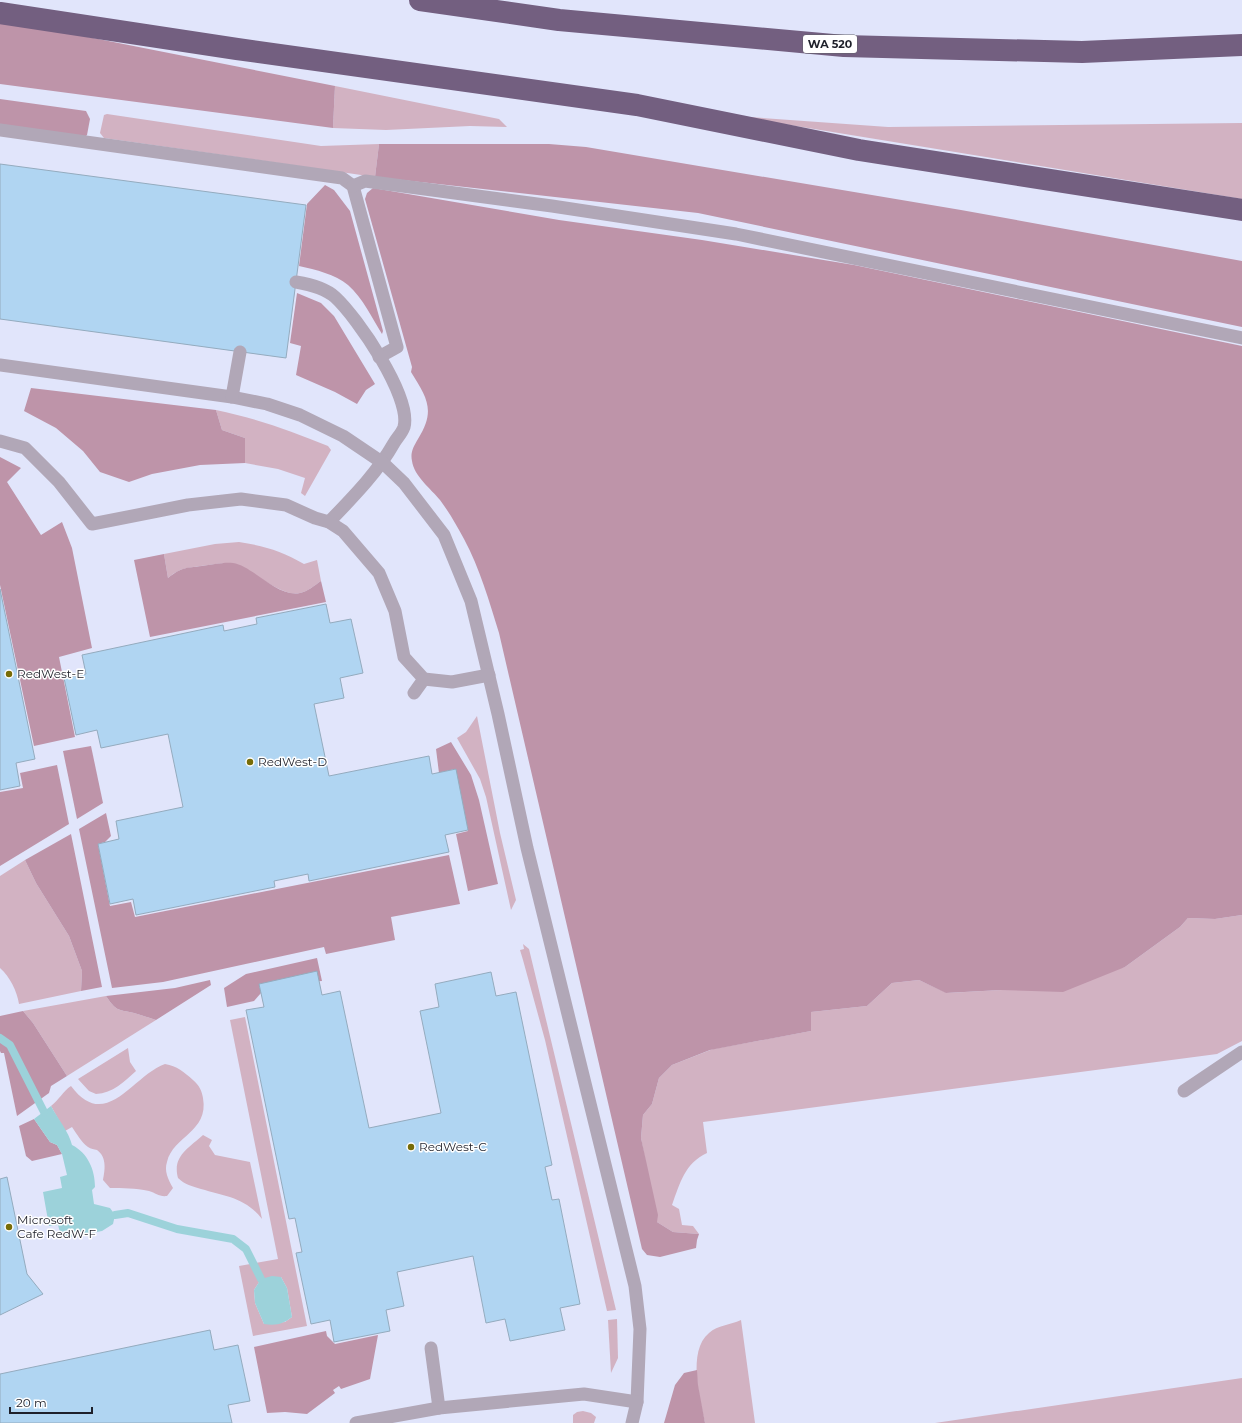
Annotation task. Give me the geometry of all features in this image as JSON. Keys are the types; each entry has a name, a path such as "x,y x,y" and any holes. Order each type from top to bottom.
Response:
{"highway":[{"name":"WA 520","path":"420,0 559,20 844,46 1082,52 1242,45"},
{"path":"0,13 230,48 637,105 859,150 1242,210"}],"lane":[{"path":"0,130 342,178 352,186 397,347 379,357"},
{"path":"352,186 365,181 560,207 736,234 1242,338"},
{"path":"296,282 310,284 334,296 364,330 402,402 404,427 383,463 329,522"},
{"path":"232,397 240,352"},
{"path":"0,365 232,397 267,404 300,415 333,431 383,463 404,483 444,535 471,601 527,848 635,1286 640,1329 637,1402 632,1423"},
{"path":"0,441 25,448 59,482 92,524 188,505 241,499 286,505 315,518 329,522 342,530 379,573 395,611 404,657 424,679 452,682 489,675"},
{"path":"414,693 424,679"},
{"path":"1184,1091 1242,1052"},
{"path":"431,1348 439,1408"},
{"path":"356,1423 439,1408 584,1394 637,1402"}],"shaded area":[{"path":"0,23 78,35 335,86 333,128 0,84"},
{"path":"335,86 499,119 507,127 470,126 386,130 333,128"},
{"path":"0,99 86,111 90,119 87,135 85,137 0,126"},
{"path":"107,114 321,146 379,144 375,177 104,138 100,133 104,115"},
{"path":"735,116 888,127 1242,123 1242,199"},
{"path":"379,144 549,144 586,147 961,210 1242,261 1242,327 698,213 375,177"},
{"path":"325,185 334,190 350,211 383,331 382,334 363,302 348,285 331,275 299,266 307,204"},
{"path":"373,188 559,220 702,240 854,265 1242,346 1242,915 1215,919 1188,918 1180,927 1125,967 1063,992 1001,990 946,993 919,980 892,983 867,1006 811,1012 811,1031 710,1050 672,1065 659,1078 652,1104 643,1115 641,1138 658,1215 657,1222 673,1232 699,1234 696,1248 660,1257 647,1255 642,1249 499,633 488,597 470,550 453,519 440,500 423,482 413,467 412,452 427,420 427,404 421,389 411,372 412,367 365,199 367,193"},
{"path":"297,293 321,303 334,316 375,384 366,390 357,404 335,392 296,375 301,346 290,343"},
{"path":"31,388 216,410 222,430 245,438 245,463 200,465 152,474 129,482 100,472 83,451 56,428 24,411"},
{"path":"216,410 273,425 328,446 331,450 305,496 301,493 305,478 278,469 245,463 245,438 222,430"},
{"path":"0,457 21,468 7,482 41,535 62,522 72,548 92,648 59,657 75,737 34,746 0,585"},
{"path":"239,542 257,545 273,550 304,564 317,560 321,581 305,591 293,593 276,587 241,567 226,563 183,569 168,578 164,554 215,544"},
{"path":"164,554 168,578 180,570 187,568 221,563 233,563 241,565 283,591 292,593 300,593 305,591 321,581 326,602 150,637 134,560"},
{"path":"477,716 500,833 516,900 511,910 486,797 480,779 457,738 466,732"},
{"path":"451,742 471,775 479,800 498,884 468,891 456,834 468,831 455,769 439,773 436,749"},
{"path":"91,746 103,803 77,819 63,751"},
{"path":"57,765 69,824 0,866 0,792 23,788 20,773"},
{"path":"106,813 111,836 105,842 98,844 110,906 131,902 135,917 449,855 460,904 391,917 395,940 326,954 324,947 163,982 112,988 79,829"},
{"path":"71,834 102,987 81,991 82,971 69,936 36,883 25,860"},
{"path":"25,860 36,883 69,936 82,971 81,991 19,1004 17,994 12,984 0,968 0,876"},
{"path":"1242,915 1242,1041 1217,1054 703,1122 707,1153 693,1162 688,1168 684,1174 672,1205 679,1209 682,1225 693,1226 699,1234 673,1232 657,1222 641,1138 643,1115 652,1104 659,1078 672,1065 713,1049 811,1031 811,1012 867,1006 892,983 919,980 947,993 1001,990 1125,967 1180,927 1188,918 1215,919"},
{"path":"523,944 529,949 616,1310 607,1311 545,1040 520,950 524,949"},
{"path":"317,958 322,981 259,984 261,993 254,1001 227,1007 224,988 246,974"},
{"path":"210,980 211,985 156,1020 118,1009 106,996 175,988"},
{"path":"106,996 118,1009 156,1020 67,1076 33,1023 23,1011"},
{"path":"23,1011 33,1023 67,1076 51,1086 49,1093 17,1116 4,1053 1,1053 0,1051 0,1016"},
{"path":"245,1017 307,1326 253,1336 239,1266 278,1259 230,1020","holes":["281,1277 287,1288 292,1317 285,1322 264,1324 255,1303 254,1290 261,1279"]},
{"path":"128,1048 130,1062 136,1071 118,1086 108,1092 96,1094 89,1091 78,1079"},
{"path":"165,1064 173,1066 187,1074 200,1088 203,1098 201,1119 190,1133 176,1146 166,1165 166,1172 173,1188 167,1196 164,1196 144,1190 110,1188 103,1180 104,1160 100,1153 86,1145 79,1138 72,1127 65,1131 51,1106 71,1086 84,1099 96,1104 108,1103 119,1097 153,1070"},
{"path":"51,1106 66,1130 72,1145 78,1148 90,1163 95,1181 95,1187 92,1190 94,1204 110,1208 115,1215 113,1224 102,1231 64,1238 61,1236 58,1225 49,1226 43,1192 62,1188 60,1177 67,1175 62,1154 57,1145 50,1142 34,1119"},
{"path":"34,1119 50,1142 57,1145 62,1154 32,1161 26,1156 19,1126"},
{"path":"203,1135 212,1140 209,1146 215,1155 250,1162 262,1219 249,1206 242,1202 189,1185 178,1178 177,1164 180,1158 187,1149"},
{"path":"272,1276 281,1277 287,1288 292,1317 276,1325 264,1324 255,1303 254,1290 261,1279"},
{"path":"617,1319 618,1358 611,1373 608,1320"},
{"path":"741,1320 755,1423 705,1423 698,1389 698,1351 702,1341 713,1330"},
{"path":"326,1331 327,1336 335,1344 378,1335 370,1379 341,1389 339,1386 333,1390 335,1393 307,1414 285,1412 267,1413 254,1347"},
{"path":"697,1370 698,1385 705,1423 664,1423 675,1385 684,1373"},
{"path":"1242,1378 1242,1423 935,1423"},
{"path":"583,1411 591,1413 596,1417 594,1423 573,1423 573,1415 577,1412"}],"building":[{"path":"0,164 306,205 286,358 0,319"},
{"name":"RedWest-E","path":"0,589 35,759 16,763 20,786 0,790"},
{"name":"RedWest-D","path":"326,604 330,623 351,619 363,673 340,678 344,698 314,704 329,776 429,756 432,774 456,769 468,830 445,835 449,852 309,881 308,874 274,881 275,887 136,915 133,899 110,904 98,844 119,839 116,821 183,807 168,734 101,748 97,730 76,735 64,678 86,674 82,655 223,625 224,631 257,624 256,618"},
{"name":"RedWest-C","path":"317,971 322,995 340,991 369,1128 441,1113 420,1011 439,1007 435,984 491,972 496,996 516,992 552,1165 545,1167 552,1200 559,1199 580,1304 560,1308 565,1330 510,1341 505,1319 486,1323 473,1256 397,1272 404,1306 386,1310 390,1331 334,1342 330,1320 311,1324 296,1253 302,1252 295,1218 289,1219 246,1010 264,1007 259,984"},
{"name":"Microsoft Cafe RedW-F","path":"7,1177 27,1274 43,1294 0,1315 0,1179"},
{"path":"210,1330 214,1350 238,1345 250,1401 228,1405 232,1423 0,1423 0,1374"}],"waterway":[{"path":"0,1038 10,1045 44,1112"},
{"path":"115,1215 128,1213 177,1229 233,1239 246,1249 261,1279"}],"place":[{"name":"RedWest-E","path":"9,674"},
{"name":"RedWest-D","path":"250,762"},
{"name":"RedWest-C","path":"411,1147"},
{"name":"Microsoft Cafe RedW-F","path":"9,1227"}]}
